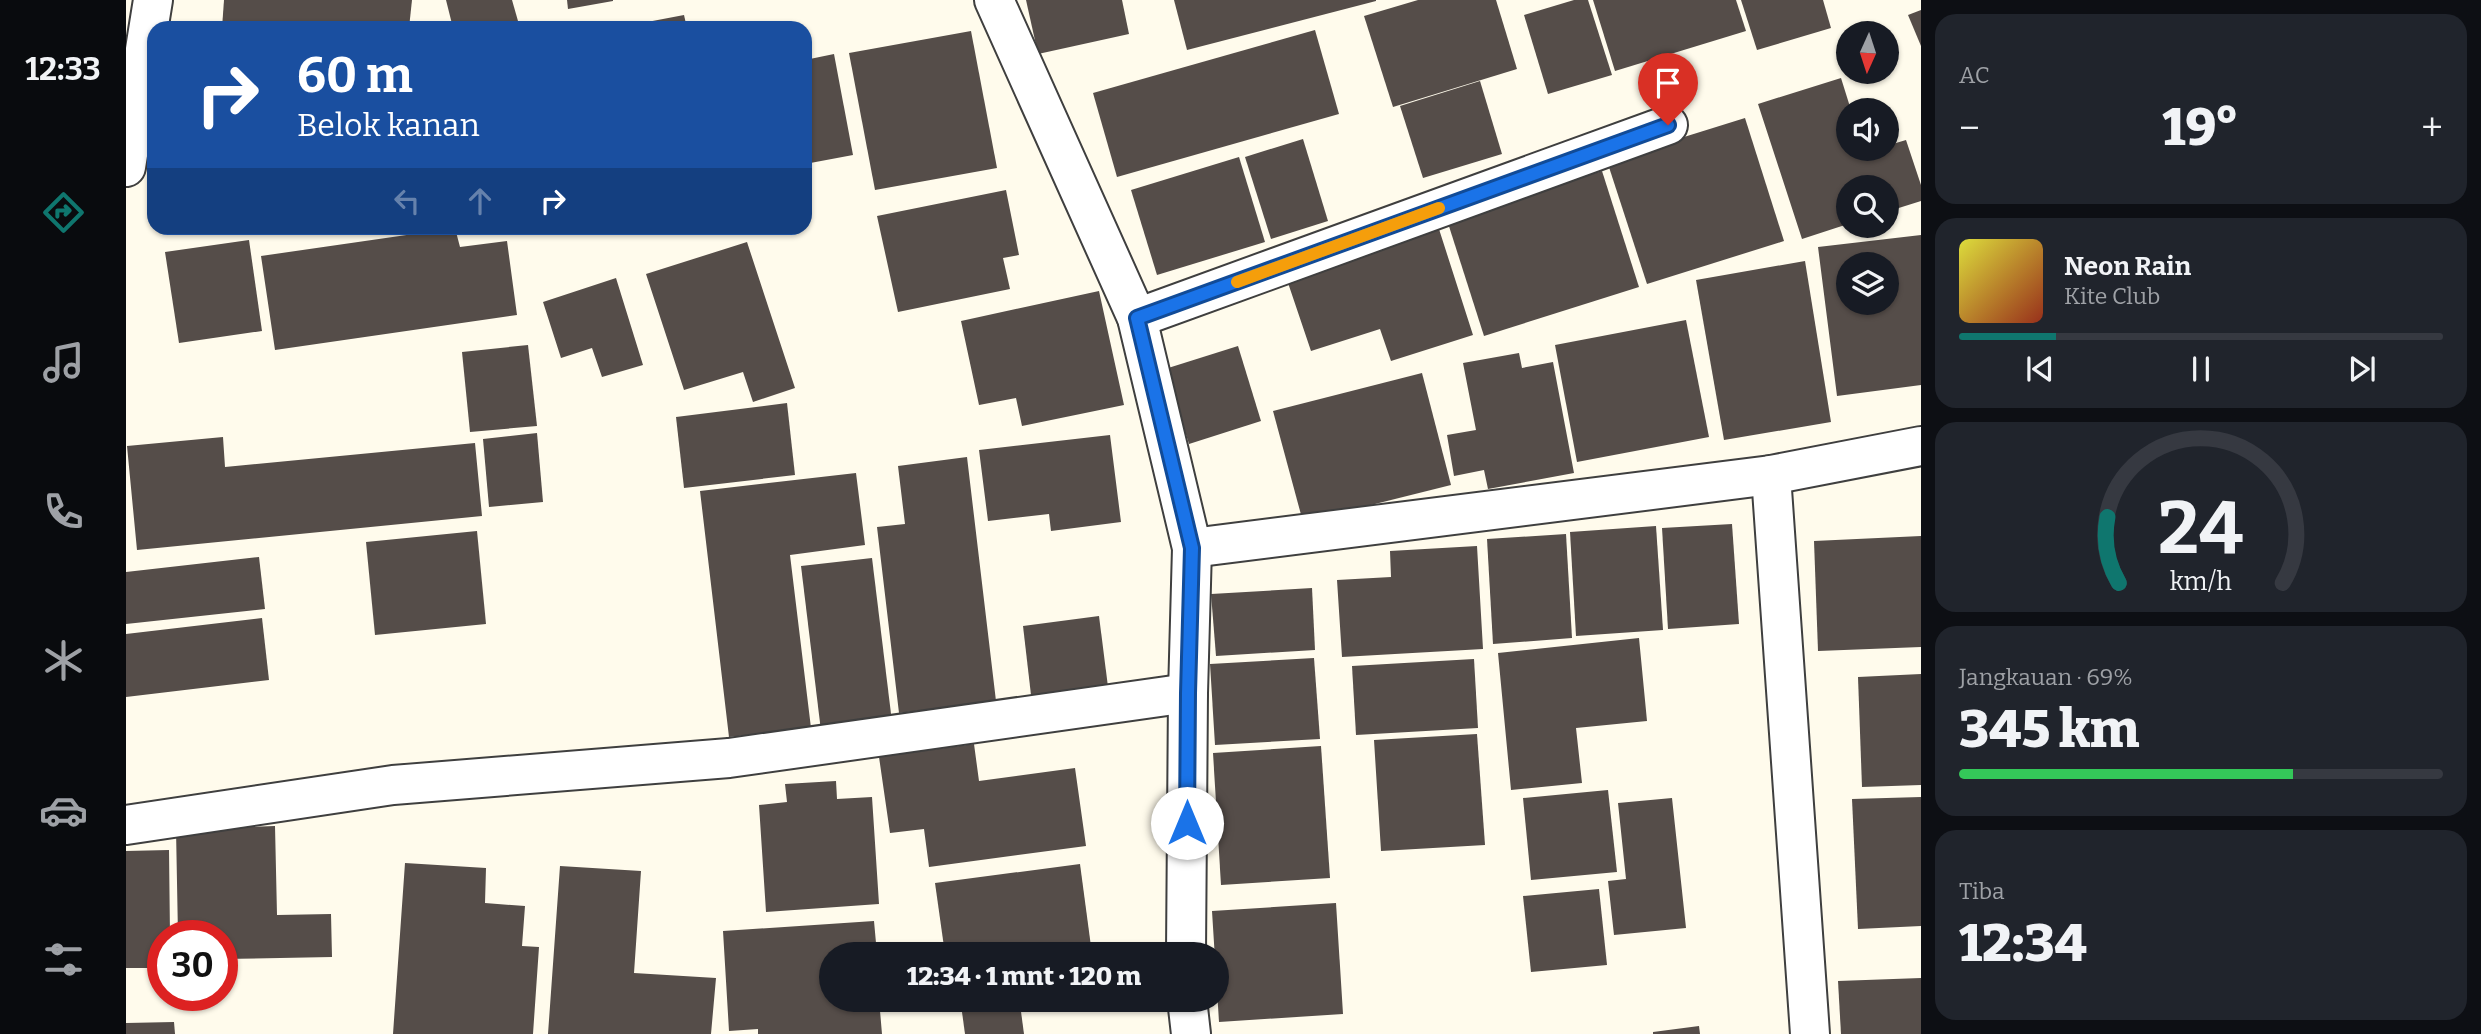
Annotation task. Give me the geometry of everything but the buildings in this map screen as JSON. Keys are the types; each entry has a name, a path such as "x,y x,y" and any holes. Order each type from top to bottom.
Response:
{"street":[{"path":"150,21 153,0"},
{"path":"993,0 1137,318 1192,548 1186,942"},
{"path":"126,167 147,37"},
{"path":"1137,318 1668,125"},
{"path":"1192,548 1771,475 1921,446"},
{"path":"1771,475 1810,1034"},
{"path":"126,825 393,785 729,758 1188,693"},
{"path":"1188,1012 1191,1034"}],"slow traffic":[{"path":"1237,282 1439,208"}],"route":[{"path":"1187,823 1192,548 1137,318 1668,125"}]}
